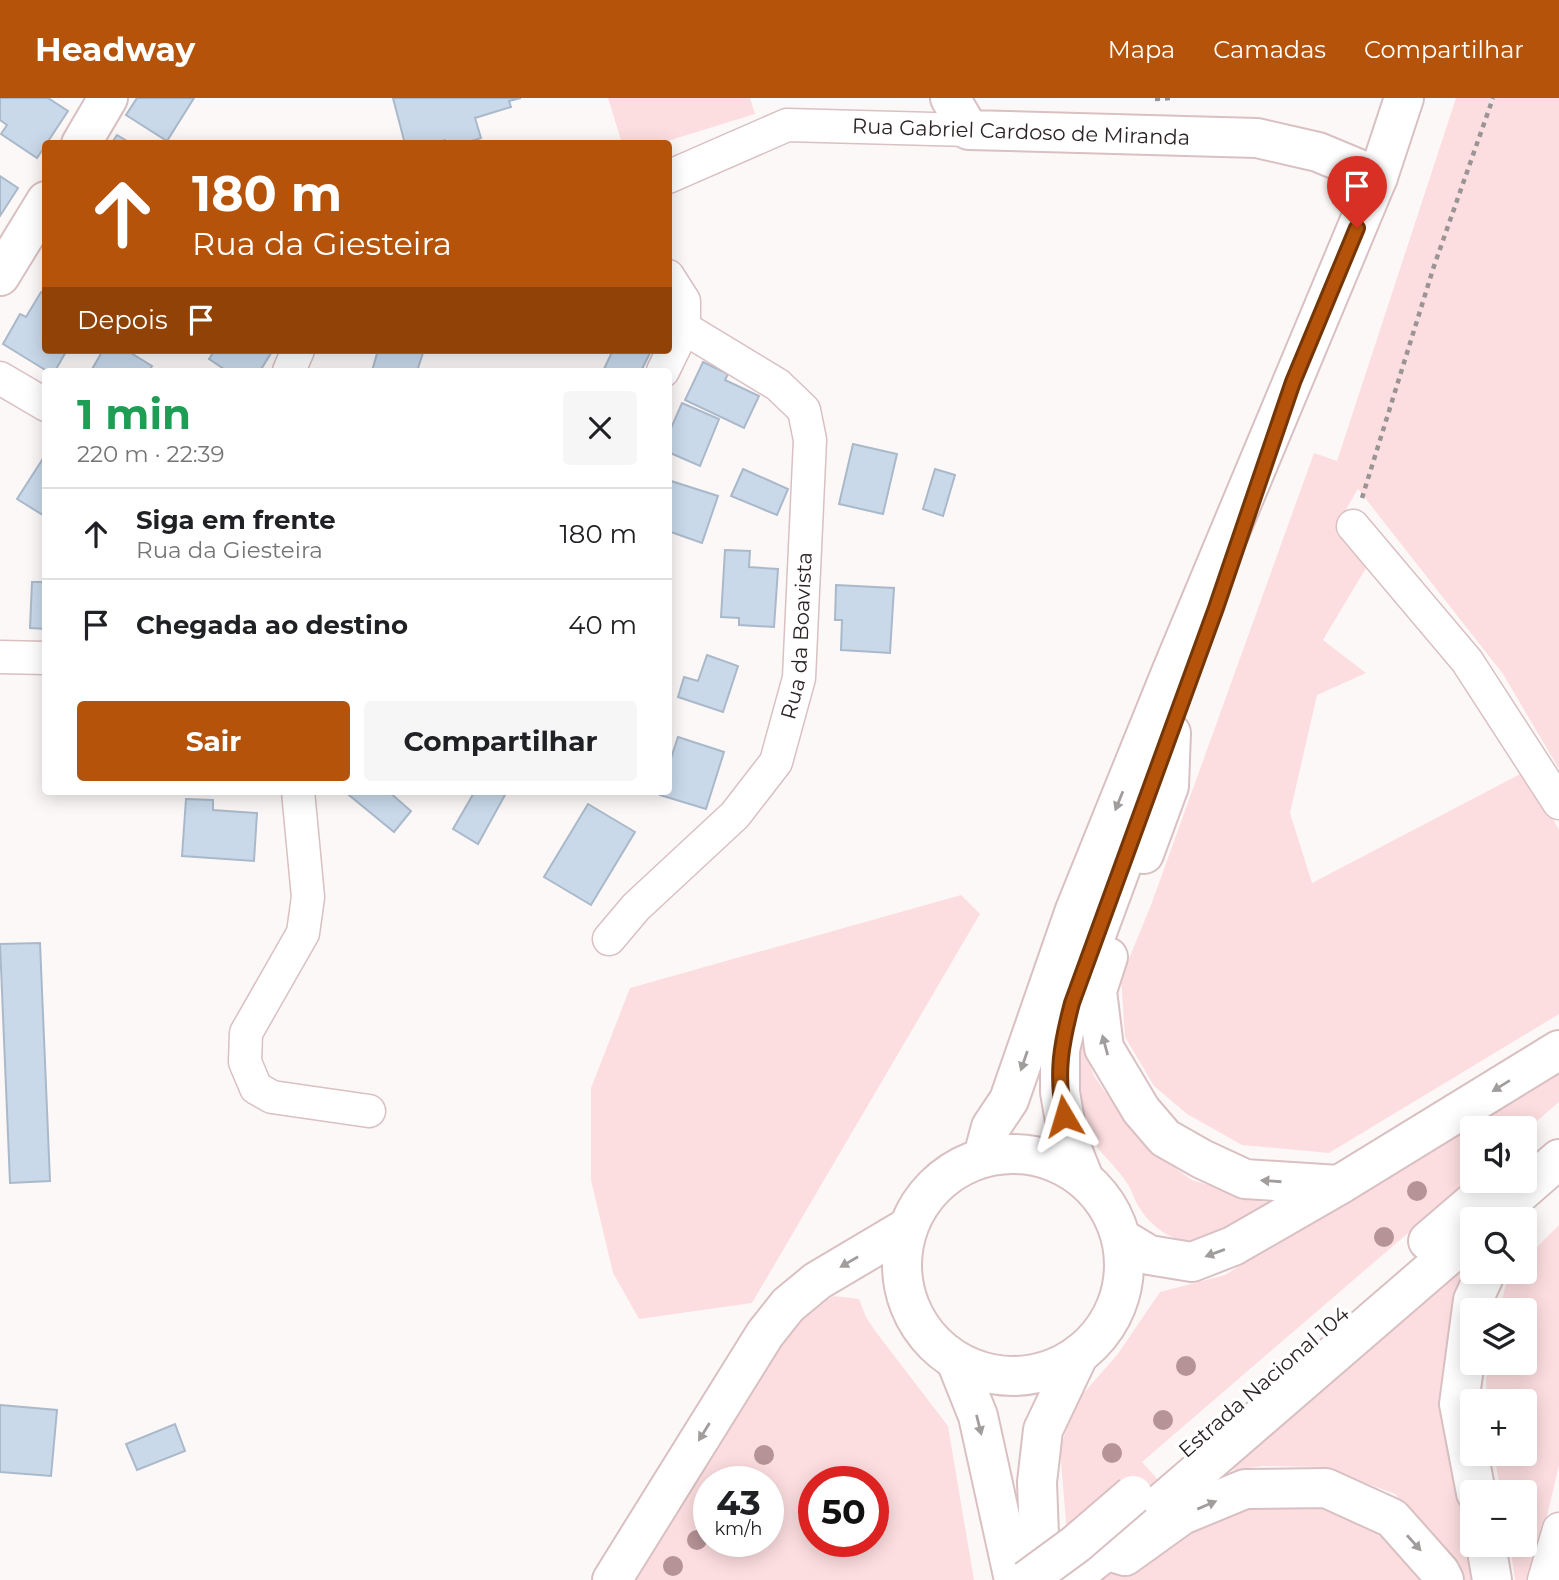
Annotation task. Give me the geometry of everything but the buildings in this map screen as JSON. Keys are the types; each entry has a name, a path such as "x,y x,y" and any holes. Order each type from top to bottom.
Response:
{"main road":[{"path":"83,140 108,98"},
{"path":"950,98 969,131"},
{"path":"983,1157 991,1127 1009,1100 1080,898 1378,177 1404,98"},
{"name":"Rua Gabriel Cardoso de Miranda","path":"969,131 1257,138 1318,152 1378,177"},
{"path":"0,276 42,208"},
{"path":"1084,1179 1068,1139 1060,1092 1060,1050 1072,1003 1171,733 1293,382"},
{"path":"1171,733 1169,786 1097,991 1104,1048 1141,1110 1165,1138 1245,1179 1339,1185"},
{"path":"1121,1238 1149,1255 1192,1262 1233,1246 1339,1185 1559,1050"},
{"path":"1501,1207 1550,1152"},
{"path":"1532,1207 1546,1191 1550,1152"},
{"path":"1019,1154 1042,1158 1054,1161 1084,1179 1101,1196 1113,1216 1121,1238 1124,1270 1117,1303 1102,1331 1079,1354 1051,1370 1018,1376 986,1373 956,1361 932,1342 914,1317 904,1288 902,1257 908,1227 925,1196 951,1172 983,1157 1019,1154"},
{"name":"Estrada Nacional 104","path":"1027,1580 1076,1544 1484,1193"},
{"path":"612,1580 765,1335 788,1305 817,1281 908,1227"},
{"name":"Estrada Nacional 104","path":"1069,1580 1460,1245"},
{"path":"1474,1480 1459,1404 1473,1300 1480,1284"},
{"path":"1051,1580 1039,1536 1037,1482 1043,1430 1079,1354"},
{"path":"956,1361 978,1416 1014,1580"},
{"path":"1106,1551 1125,1556 1182,1515 1245,1489 1326,1488 1392,1518 1444,1580"},
{"path":"1488,1557 1492,1580"}],"street":[{"name":"Rua Gabriel Cardoso de Miranda","path":"672,175 787,125 969,131"},
{"path":"672,282 684,301 684,328 672,353"},
{"name":"Rua da Boavista","path":"609,939 636,907 735,816 776,762 799,678 810,440 804,410 778,385 684,328"},
{"path":"0,378 42,403"},
{"path":"1353,526 1467,661 1559,803"},
{"path":"0,657 42,658"},
{"path":"298,795 308,897 303,933 246,1032 245,1062 256,1088 272,1097 369,1111"},
{"path":"1544,1580 1559,1529"}],"path":[{"path":"1353,526 1434,266 1493,98"}],"shaded area":[{"path":"608,98 750,98 755,114 671,140 621,140"},
{"path":"1456,98 1559,98 1559,769 1503,674 1358,489 1339,521 1369,563 1323,640 1366,673 1317,695 1290,813 1312,883 1526,771 1559,830 1559,1014 1329,1153 1242,1145 1187,1114 1154,1086 1125,1037 1121,978 1151,905 1314,453 1337,461"},
{"path":"961,895 980,914 752,1303 639,1319 613,1273 591,1180 591,1088 630,988"},
{"path":"1080,1038 1094,1076 1118,1110 1156,1154 1192,1180 1268,1203 1221,1230 1191,1240 1168,1235 1148,1220 1129,1186 1091,1139 1083,1123 1077,1092"},
{"path":"1559,1060 1559,1102 1537,1121 1537,1116 1477,1116"},
{"path":"1460,1127 1460,1188 1142,1462 1198,1524 1261,1502 1332,1506 1380,1533 1423,1580 1081,1580 1066,1522 1060,1450 1074,1404 1117,1355 1160,1292 1225,1275"},
{"path":"1559,1225 1559,1465 1532,1580 1515,1580 1512,1557 1537,1557 1537,1480 1499,1480 1496,1466 1537,1466 1537,1389 1486,1389 1486,1379 1487,1375 1537,1375 1537,1298 1502,1298 1506,1284 1537,1284 1537,1247"},
{"path":"1460,1271 1449,1374 1463,1480 1460,1480 1460,1557 1473,1557 1476,1580 1462,1580 1455,1559 1395,1494 1323,1467 1263,1466 1221,1472"},
{"path":"834,1296 859,1299 876,1332 948,1426 974,1580 624,1580 693,1468 693,1557 784,1557 784,1466 694,1466 768,1346 801,1315"}],"route":[{"path":"1064,1116 1060,1092 1060,1050 1072,1003 1216,608 1293,382 1357,228"}]}
